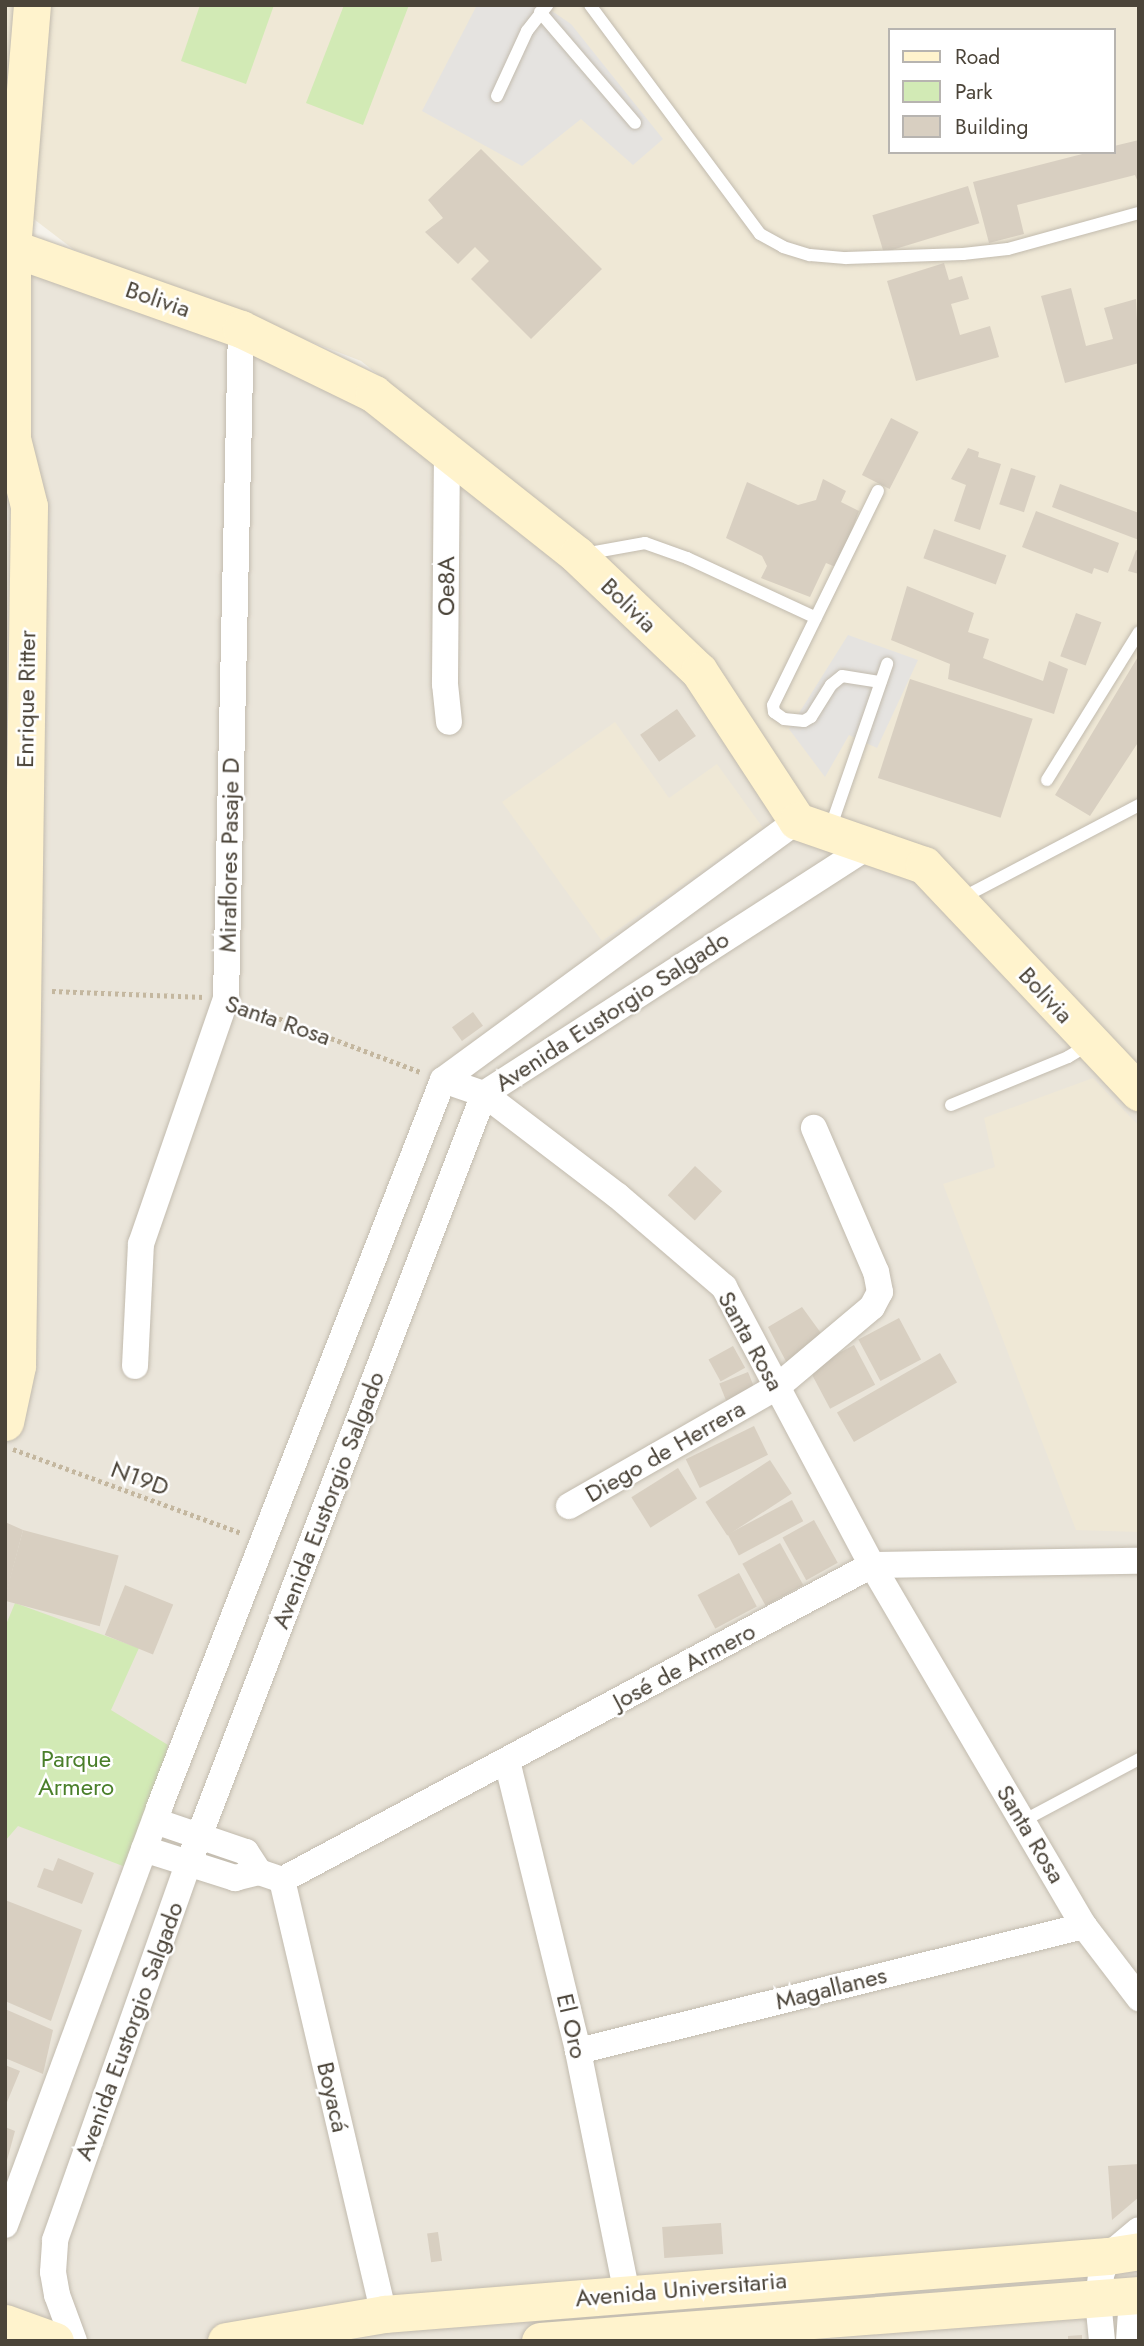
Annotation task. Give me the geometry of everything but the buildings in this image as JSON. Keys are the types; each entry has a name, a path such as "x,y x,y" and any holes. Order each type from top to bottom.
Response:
{"street":[{"name":"Enrique Ritter","path":"5,1422 17,1366 29,506 9,457 12,248 32,5"},
{"name":"Bolivia","path":"12,248 241,329 374,394 577,555 699,671 813,826 924,865 1139,1092"},
{"name":"Miraflores Pasaje D","path":"135,1366 141,1244 226,998 241,329"},
{"name":"Oe8A","path":"447,450 445,684 449,722"},
{"name":"Avenida Eustorgio Salgado","path":"5,2225 144,1849 443,1080 813,826"},
{"name":"Avenida Eustorgio Salgado","path":"74,2341 57,2295 53,2272 55,2240 199,1835 484,1094 869,846"},
{"name":"Santa Rosa","path":"443,1080 484,1094 618,1196 724,1287 872,1565 1084,1926 1139,1998"},
{"name":"Diego de Herrera","path":"569,1506 777,1387 872,1307 880,1292 876,1272 814,1128"},
{"name":"José de Armero","path":"144,1849 235,1878 270,1876 507,1761 872,1565 1139,1561"},
{"name":"El Oro","path":"507,1761 578,2051 627,2293"},
{"path":"155,1821 246,1852 270,1876"},
{"name":"Boyacá","path":"270,1876 384,2314"},
{"name":"Magallanes","path":"578,2051 1084,1926"},
{"path":"1102,2341 1098,2300 1139,2231"},
{"name":"Avenida Universitaria","path":"226,2341 384,2314 1123,2254"},
{"path":"1129,2341 1131,2311 1139,2295"},
{"name":"Avenida Universitaria","path":"540,2341 1139,2295"},
{"path":"5,2323 55,2341"}],"lane":[{"path":"590,5 760,234 783,247 810,255 846,258 963,254 1008,249 1139,213"},
{"path":"497,96 527,31 544,9 635,123"},
{"path":"878,491 779,687 773,705 774,712 784,719 804,721 811,717 831,685 842,676 881,682"},
{"path":"577,555 645,543 687,558 816,618"},
{"path":"1047,780 1139,632"},
{"path":"813,826 887,664"},
{"path":"958,900 1139,805"},
{"path":"951,1105 1068,1057 1090,1043"},
{"path":"1023,1821 1139,1759"}],"path":[{"name":"Santa Rosa","path":"23,990 226,998 443,1080"},
{"name":"N19D","path":"5,1447 263,1542"}],"shaded area":[{"path":"5,5 74,5 6,233 364,379 641,611 822,850 914,856 1139,1094 1139,2341 5,2341"},
{"path":"5,5 1139,5 1139,1073 973,890 935,853 809,809 521,487 361,361 73,249 5,197"},
{"path":"477,5 543,5 571,24 663,139 633,165 581,119 522,166 422,111"},
{"path":"848,635 918,660 877,748 849,735 825,777 789,729"},
{"path":"615,722 669,798 717,764 763,828 602,941 502,802"},
{"path":"1093,1078 1139,1126 1139,1532 1076,1530 943,1184 995,1167 984,1118"}],"green space":[{"path":"200,5 274,5 246,84 181,61"},
{"path":"344,5 409,5 363,125 306,103"},
{"name":"Parque Armero","path":"15,1603 139,1648 111,1710 168,1745 136,1871 18,1826 5,1841 5,1627"}]}
